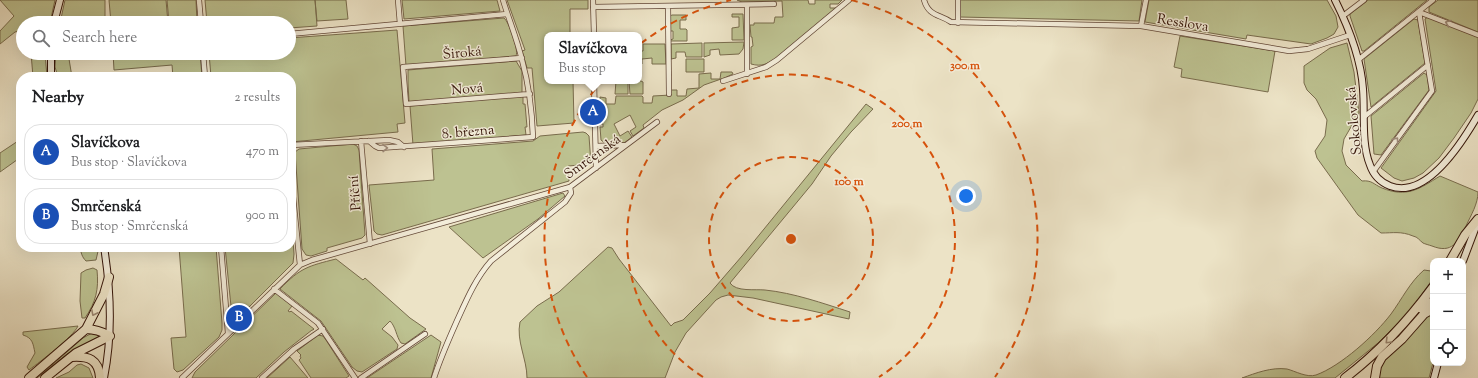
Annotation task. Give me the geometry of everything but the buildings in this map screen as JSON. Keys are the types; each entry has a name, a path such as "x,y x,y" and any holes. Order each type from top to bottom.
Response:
{"highway":[{"path":"1452,258 1464,235 1478,220"},
{"path":"29,378 86,329 104,294 108,277"},
{"path":"1345,378 1386,343 1410,317 1430,291"},
{"path":"1410,317 1427,303 1430,302"},
{"path":"1375,378 1377,366 1382,357 1402,339 1424,314 1430,311"},
{"path":"86,329 101,330 110,336"},
{"path":"45,378 83,349 110,336"},
{"path":"72,357 84,356 92,360 96,364 100,378"}],"street":[{"path":"56,16 60,0"},
{"path":"199,0 200,16"},
{"path":"398,0 400,24"},
{"path":"503,0 522,58 530,94"},
{"path":"593,0 594,32"},
{"path":"723,81 766,67 777,60 849,0"},
{"name":"Resslova","path":"924,0 925,4 934,15 945,18 951,22 958,23 1141,26 1289,51 1308,50 1350,35"},
{"path":"958,0 958,23"},
{"path":"1141,26 1146,0"},
{"name":"Sokolovská","path":"1335,0 1343,16 1358,60 1363,88 1367,154 1373,172 1383,182 1395,187 1406,188 1421,183 1446,161 1478,115"},
{"path":"1343,16 1364,0"},
{"path":"1358,60 1433,0"},
{"path":"593,8 774,4"},
{"path":"747,5 747,74"},
{"path":"668,6 669,94"},
{"path":"1419,12 1478,35"},
{"path":"1373,172 1432,91 1419,12"},
{"path":"296,33 507,14"},
{"name":"Široká","path":"406,104 403,67 522,58"},
{"path":"51,60 51,72"},
{"path":"204,60 205,72"},
{"path":"1364,116 1428,65"},
{"path":"594,84 596,168"},
{"name":"Nová","path":"406,104 530,94"},
{"name":"8. března","path":"369,141 379,148 533,137 530,94"},
{"name":"Smrčenská","path":"182,378 300,265 312,260 570,188 656,122"},
{"name":"8. března","path":"296,145 392,140 404,147"},
{"name":"Příční","path":"361,141 370,244"},
{"path":"596,146 626,145"},
{"path":"434,378 438,364 473,286 482,272 491,261 565,202 572,193 570,188"},
{"path":"1464,258 1478,220"},
{"path":"296,226 300,265"},
{"path":"104,378 109,354 110,336 108,277 105,252"},
{"path":"221,252 228,333"},
{"path":"274,289 314,320 323,329 355,378"},
{"path":"262,378 294,350 323,329"},
{"path":"361,378 425,334"},
{"path":"1434,378 1437,366"}],"green space":[{"path":"0,0 55,0 51,16 16,16 16,32 0,44 0,31 14,16"},
{"path":"65,0 105,0 105,16 62,16"},
{"path":"109,0 166,0 167,16 110,16"},
{"path":"167,0 196,0 197,16 168,16"},
{"path":"205,0 315,0 317,26 296,28 296,16 206,16"},
{"path":"315,0 346,0 348,19 317,21"},
{"path":"402,0 497,0 500,11 404,19"},
{"path":"507,0 588,0 588,9 570,9 570,32 544,32 544,84 573,84 574,123 537,126 532,68 527,68 522,51 525,50"},
{"path":"737,0 808,0 809,4 815,4 815,0 842,0 838,4 830,4 830,8 836,8 776,58 767,63 758,65 751,64 751,47 753,46 750,25 754,25 754,23 774,23 775,17 783,17 782,1 742,2"},
{"path":"960,0 1142,0 1139,21 960,17"},
{"path":"1149,0 1327,0 1336,16 1338,27 1334,34 1311,44 1247,35 1246,39 1145,22"},
{"path":"1368,0 1427,0 1364,51 1362,51 1350,14"},
{"path":"1438,0 1478,0 1478,32 1429,12 1429,7"},
{"path":"732,14 743,14 744,40 732,40 732,28 739,27 739,17 732,17"},
{"path":"686,15 686,20 680,20 680,29 687,30 687,41 670,41 673,39 673,31 670,31 670,16"},
{"path":"1428,17 1478,37 1478,99 1471,113 1439,158 1423,173 1414,178 1402,181 1394,178 1381,168 1436,91 1425,19"},
{"path":"504,18 513,36 517,53 516,56 406,66 403,26"},
{"path":"1414,19 1418,20 1425,63 1371,107 1364,59"},
{"path":"397,30 405,123 397,124 398,132 296,142 296,72 211,72 210,60 296,60 296,37"},
{"path":"1180,36 1275,51 1268,92 1181,77 1182,69 1174,67"},
{"path":"744,42 743,49 739,54 720,55 719,49 710,50 710,55 704,57 704,43"},
{"path":"702,43 702,57 686,57 685,52 676,52 676,58 671,59 671,44"},
{"path":"1347,43 1354,72 1359,113 1344,139 1342,151 1346,165 1362,181 1370,182 1391,191 1412,191 1426,185 1440,176 1478,192 1476,205 1472,214 1463,232 1454,245 1439,248 1423,243 1416,237 1405,233 1381,233 1358,215 1317,158 1315,151 1325,136 1327,120 1316,99 1307,90 1304,83 1304,66 1330,48"},
{"path":"643,44 665,44 666,64 652,64 652,58 642,59"},
{"path":"686,59 704,59 704,72 686,72"},
{"path":"32,60 46,60 47,72 33,72"},
{"path":"56,60 69,60 71,72 56,72"},
{"path":"113,60 201,60 202,72 173,72 172,65 114,70"},
{"path":"516,61 522,71 522,93 409,102 408,70"},
{"path":"721,72 732,72 733,74 724,78 704,85 683,100 662,110 643,125 644,128 633,136 630,131 636,127 630,115 614,124 620,136 628,131 632,137 624,143 609,144 609,141 606,141 606,144 601,140 600,127 603,127 603,124 600,124 600,97 606,98 606,104 615,104 616,96 642,96 643,103 652,103 653,96 671,95 671,90 677,90 677,96 686,96 687,89 699,88 699,74 711,73 711,79 720,79"},
{"path":"1424,73 1427,75 1429,90 1381,155 1374,154 1371,116"},
{"path":"643,82 643,94 630,94 629,84 642,84"},
{"path":"616,84 628,84 628,94 615,94"},
{"path":"523,96 527,127 525,127 526,135 413,145 410,106"},
{"path":"866,104 873,109 831,156 812,184 730,283 741,289 776,291 818,302 850,312 849,319 753,298 728,295 716,300 686,333 675,352 665,378 527,378 527,371 519,336 520,322 537,306 559,292 608,247 612,248 671,326 674,323 683,320 710,293 742,256"},
{"path":"583,132 589,136 591,164 568,166 569,181 382,235 377,234 374,231 369,185 434,180 432,149 533,141 540,136"},
{"path":"16,142 16,161 0,172 0,153"},
{"path":"353,144 357,146 359,150 365,235 362,238 327,248 327,251 311,256 306,255 302,249 296,166 296,151 299,149"},
{"path":"563,193 565,196 538,219 483,258 449,227"},
{"path":"81,252 98,252 96,260 86,261"},
{"path":"179,252 216,252 222,330 219,337 183,370 177,372 174,369 171,338 186,337"},
{"path":"226,252 294,252 293,263 239,317 232,316"},
{"path":"336,259 363,280 365,278 410,318 426,329 405,344 401,343 394,326 390,321 382,329 392,337 398,345 397,349 362,372 357,371 352,367 321,321 280,289 299,272 311,266"},
{"path":"93,268 97,270 98,283 96,295 89,312 85,318 82,318 80,301 81,273"},
{"path":"1424,270 1430,271 1430,283 1408,313 1378,343 1335,378 1242,378 1275,369 1287,369 1312,376 1326,371 1357,349 1376,331 1391,314 1414,280"},
{"path":"276,293 292,306 288,311 291,311 314,329 284,352 256,378 192,378 195,372"},
{"path":"1430,314 1430,366 1432,366 1429,378 1377,378 1382,363"},
{"path":"78,326 70,336 29,370 27,367 35,353 32,342 29,338 23,335 23,332"},
{"path":"92,333 100,336 67,354 37,378 83,338"},
{"path":"318,335 323,336 349,376 346,378 311,378 299,360 301,355 297,351"},
{"path":"431,335 441,342 431,378 367,378"},
{"path":"290,357 308,378 267,378"},
{"path":"81,364 89,368 93,378 56,378 69,372 77,365"}],"place":[{"name":"Slavíčkova","path":"593,112"},
{"name":"Smrčenská","path":"239,318"}]}
